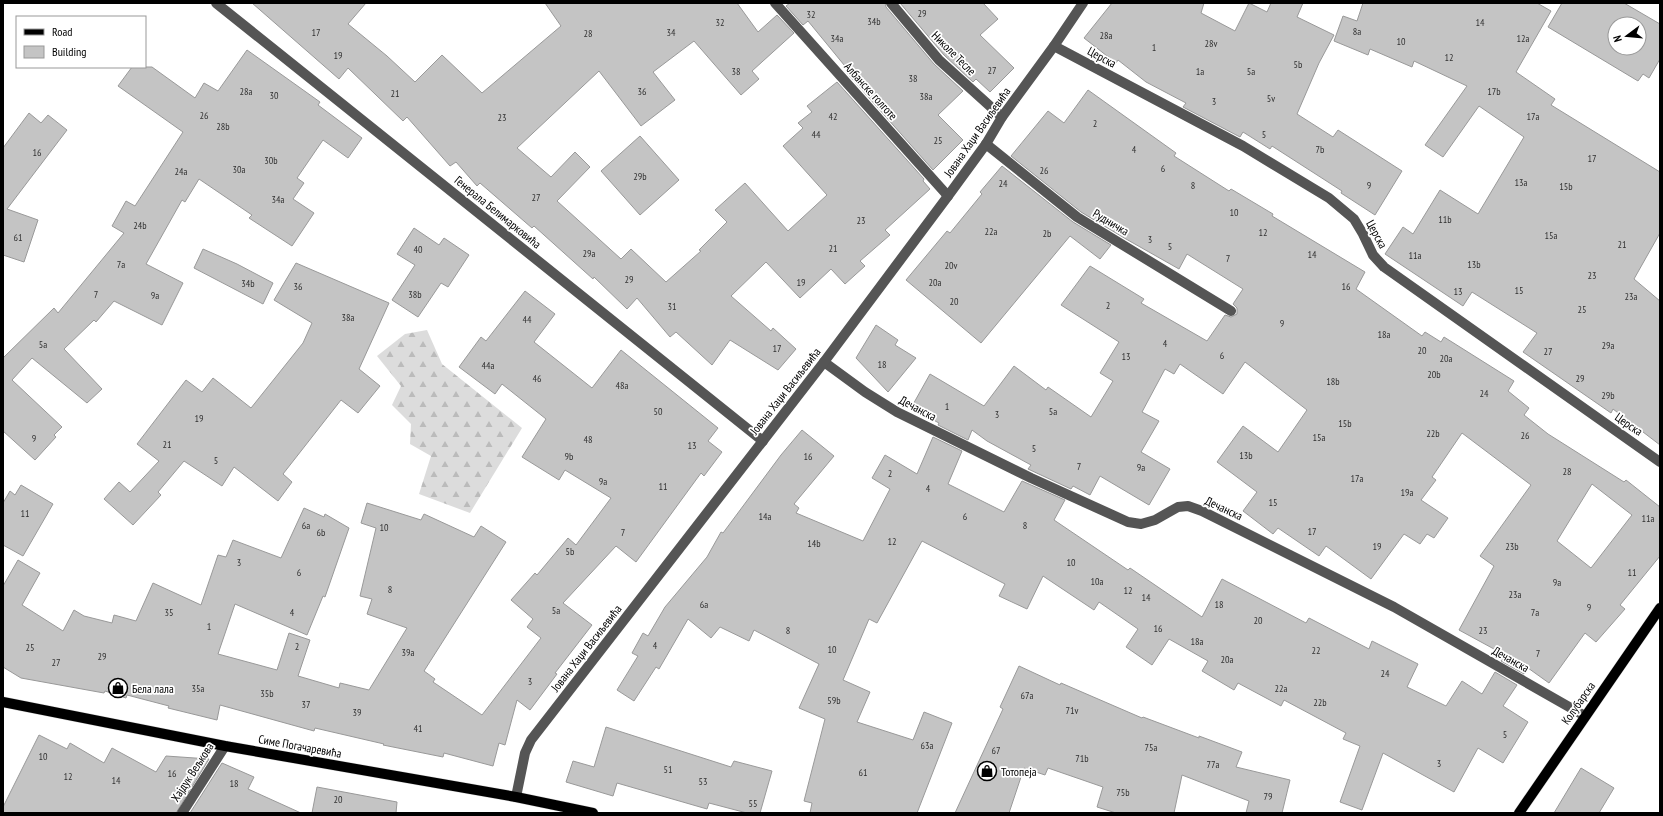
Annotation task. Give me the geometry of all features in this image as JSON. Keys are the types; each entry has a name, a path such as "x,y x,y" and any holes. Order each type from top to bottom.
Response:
{"main road":[{"name":"Колубарска","path":"1519,813 1660,608"},
{"name":"Симе Погачаревића","path":"3,702 225,746 516,797 593,813"}],"street":[{"name":"Генерала Белимарковића","path":"216,3 763,441"},
{"name":"Албанске голготе","path":"775,3 948,196"},
{"name":"Николе Тесле","path":"891,3 939,60 1002,117"},
{"name":"Јована Хаџи Васиљевића","path":"516,797 526,753 531,740 824,362 986,144 1002,117 1054,46 1083,3"},
{"name":"Церска","path":"1054,46 1243,146 1329,198 1354,219 1373,255 1384,267 1660,462"},
{"name":"Рудничка","path":"986,144 1077,217 1231,311"},
{"name":"Дечанска","path":"824,362 865,392 897,412 1031,478 1128,522 1141,524 1154,520 1178,507 1188,506 1202,511 1394,607 1585,716"},
{"name":"Хајдук Вељкова","path":"182,813 225,746"}],"green space":[{"path":"427,330 442,364 522,428 470,513 419,494 431,456 410,444 411,424 392,405 401,386 377,356 405,334"}],"building":[{"path":"252,3 366,3 348,24 387,56 415,82 442,55 482,93 561,26 545,3 737,3 758,32 777,15 794,33 752,71 759,79 741,95 694,41 653,72 675,100 641,126 599,71 517,148 551,177 575,152 590,167 557,201 621,259 631,249 666,282 701,251 699,250 727,222 715,210 745,183 788,231 827,195 783,146 803,128 798,123 812,112 807,106 837,82 924,179 923,181 930,189 885,230 890,235 860,261 865,266 845,284 831,269 800,298 766,262 731,296 771,331 773,328 796,349 778,370 730,340 712,365 676,332 670,337 637,298 627,309 594,277 593,279 534,226 532,228 480,183 477,186 456,162 450,166 407,117 403,121 348,68 339,79"},
{"path":"790,3 885,3 886,7 934,64 963,91 938,115 963,140 933,170 847,73 849,71 808,21 803,25 786,6"},
{"path":"900,3 983,3 998,19 980,35 1014,68 990,92 976,79 973,82 944,55"},
{"path":"1112,3 1204,3 1201,13 1235,31 1249,3 1267,12 1271,3 1303,3 1297,17 1334,35 1319,63 1297,114 1333,137 1338,130 1402,171 1375,215 1341,193 1342,191 1272,146 1270,149 1243,132 1240,137 1183,107 1186,103 1146,82 1118,60 1116,63 1084,38"},
{"path":"1363,3 1537,3 1551,11 1516,72 1555,99 1551,105 1660,172 1660,233 1634,279 1660,301 1660,445 1613,409 1611,413 1523,352 1537,333 1472,292 1463,306 1385,254 1403,227 1413,234 1440,190 1478,214 1524,137 1479,106 1443,157 1425,145 1467,86 1414,61 1412,67 1370,49 1368,55 1334,41 1343,16 1357,21"},
{"path":"1562,3 1624,3 1646,16 1607,16 1607,56 1647,56 1647,16 1660,24 1660,59 1649,78 1643,74 1638,81 1548,27"},
{"path":"247,50 320,102 318,105 362,138 348,158 323,140 297,178 304,183 293,199 314,213 292,246 249,218 252,215 199,179 185,202 182,200 146,264 183,283 162,325 114,301 96,322 94,320 64,349 102,389 87,403 32,358 12,380 62,427 54,435 56,437 35,460 3,431 3,358 54,308 58,313 124,233 112,226 126,201 135,206 183,132 118,86 131,68 152,67 195,98 204,83 218,91"},
{"path":"1088,90 1176,153 1174,156 1229,191 1231,189 1273,214 1272,216 1365,272 1356,289 1422,336 1425,332 1441,342 1444,337 1514,381 1508,391 1529,408 1524,415 1548,434 1624,482 1626,480 1660,507 1660,556 1620,605 1625,609 1596,642 1585,633 1549,683 1528,668 1524,674 1501,661 1505,655 1459,630 1494,566 1480,556 1531,485 1462,433 1432,477 1436,480 1421,500 1448,518 1434,538 1427,534 1420,544 1404,534 1371,579 1326,546 1319,556 1278,528 1273,534 1243,511 1257,492 1217,462 1243,426 1278,452 1307,410 1245,362 1223,394 1180,364 1174,374 1165,369 1142,412 1159,421 1141,452 1170,469 1149,505 1100,476 1090,495 1073,486 1071,489 1028,469 1031,465 987,441 972,430 968,440 938,425 939,423 911,408 930,374 984,406 1014,366 1046,390 1048,387 1091,417 1113,381 1100,373 1119,342 1061,305 1090,266 1144,299 1141,303 1207,341 1225,315 1231,317 1237,314 1237,308 1233,304 1243,289 1187,254 1179,269 1126,239 1081,212 1011,156 1048,111 1064,123","holes":["1592,484 1632,515 1591,568 1557,541"]},
{"path":"29,113 41,123 48,115 67,130 7,209 38,220 24,262 3,255 3,148"},
{"path":"640,136 679,180 640,215 601,171"},
{"path":"1002,166 1073,222 1111,245 1100,259 1070,236 981,343 906,280 947,231 950,233 982,194 980,192"},
{"path":"414,228 439,245 444,238 469,255 448,287 441,283 418,317 392,300 415,265 397,254"},
{"path":"203,249 237,264 273,283 263,304 194,268"},
{"path":"296,263 389,303 359,369 380,386 358,413 341,400 283,474 292,482 278,501 234,467 222,486 184,461 158,492 161,495 133,525 104,499 119,482 130,492 159,461 137,444 186,380 202,392 213,378 251,408 303,343 312,323 274,300"},
{"path":"525,291 555,314 534,342 592,388 621,350 718,428 708,441 722,452 704,476 701,473 636,562 616,546 563,603 592,625 555,673 557,674 530,710 517,700 505,745 499,743 493,766 444,753 443,757 383,745 384,744 315,728 314,731 220,705 217,720 168,708 169,706 127,695 126,698 105,691 104,693 21,678 3,667 3,586 18,560 40,573 22,605 63,631 74,610 84,616 112,623 114,615 136,621 153,583 201,605 218,555 226,557 233,540 281,558 304,508 324,517 325,514 349,528 325,597 323,596 307,635 235,604 218,654 277,670 289,633 310,640 298,676 339,688 340,683 369,690 407,628 367,614 372,599 360,596 376,528 361,523 367,503 421,520 424,514 474,537 481,526 506,542 424,671 435,679 433,682 482,715 541,638 527,627 533,619 511,600 535,573 537,575 568,538 576,545 611,498 565,470 559,480 522,457 546,419 502,384 495,394 459,367 481,337 486,341"},
{"path":"876,325 898,340 895,345 916,358 888,392 856,358"},
{"path":"802,430 834,456 794,504 799,508 796,513 863,541 890,489 872,478 885,455 917,474 933,437 962,451 948,484 1004,512 1022,481 1065,500 1054,520 1128,570 1130,568 1202,617 1222,579 1306,623 1309,618 1369,649 1372,641 1418,664 1407,687 1446,706 1462,681 1482,694 1495,672 1517,685 1503,706 1528,722 1503,763 1478,748 1454,792 1383,753 1362,810 1340,802 1360,746 1343,739 1346,733 1284,700 1281,706 1238,683 1234,690 1202,671 1208,661 1169,639 1152,665 1126,647 1138,629 1099,602 1094,610 1043,576 1027,609 999,596 1005,584 922,541 877,623 869,619 843,680 870,692 857,722 913,740 924,712 952,723 917,813 810,813 812,803 804,801 825,719 799,708 819,664 754,630 749,641 720,627 711,638 688,619 659,669 656,667 634,701 617,690 638,656 632,653 643,633 648,636 665,607 707,557 721,532 723,533 781,455"},
{"path":"21,485 53,504 23,556 3,545 3,503 10,491 15,495"},
{"path":"1019,666 1060,685 1061,683 1142,718 1143,717 1199,738 1199,736 1242,752 1236,767 1290,780 1282,813 1246,813 1249,801 1182,775 1174,813 1116,813 1097,807 1103,787 1048,768 1045,775 1024,768 1009,813 955,813 1003,709 1000,707"},
{"path":"606,727 731,767 734,761 772,771 760,813 747,813 709,803 707,809 617,783 613,796 566,782 573,761 594,767"},
{"path":"39,735 67,749 70,743 104,763 112,748 156,772 166,756 209,759 176,813 3,813 3,807"},
{"path":"222,763 254,777 248,789 301,813 190,813"},
{"path":"1581,768 1614,788 1599,813 1554,813"},
{"path":"317,787 397,802 396,813 312,813"}],"place":[{"name":"Бела лала","path":"118,688"},
{"name":"Тотопеја","path":"987,771"}]}
